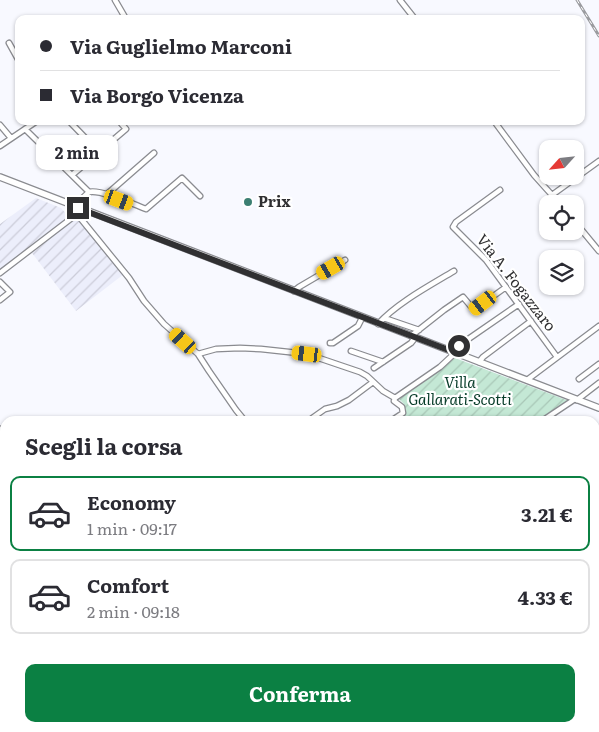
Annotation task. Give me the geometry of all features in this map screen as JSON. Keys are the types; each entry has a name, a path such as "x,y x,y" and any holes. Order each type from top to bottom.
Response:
{"street":[{"path":"115,0 124,15"},
{"path":"400,0 412,15"},
{"path":"8,43 15,54"},
{"path":"0,125 11,138"},
{"path":"0,146 32,125"},
{"path":"73,125 98,152"},
{"path":"72,175 126,129 122,125"},
{"path":"497,125 534,175 552,195 599,161"},
{"path":"26,129 89,192"},
{"path":"106,195 154,153"},
{"path":"0,178 76,209 599,408"},
{"path":"0,273 76,209 89,192 94,191 146,209 182,178 200,196"},
{"name":"Via A. Fogazzaro","path":"500,190 456,222 453,227 486,260 557,357"},
{"path":"76,209 129,278 144,301 164,324 198,354 241,416"},
{"path":"584,233 599,251"},
{"path":"294,291 345,260"},
{"path":"378,324 402,304 454,271"},
{"path":"0,282 10,292 0,300"},
{"path":"374,368 411,343 419,330 463,297 474,310 506,287"},
{"path":"395,398 440,367 453,352 519,304"},
{"path":"330,344 358,326 362,318"},
{"path":"384,318 419,330"},
{"path":"479,362 531,321"},
{"path":"527,380 599,326"},
{"path":"198,354 216,349 240,348 307,354 360,372 383,391 395,398 394,401 402,408 403,413 398,416"},
{"path":"352,351 383,362"},
{"path":"579,379 599,364"},
{"path":"315,416 325,409 349,400 373,382"},
{"path":"550,416 599,383"}],"shaded area":[{"path":"36,198 61,208 69,217 0,272 0,224"},
{"path":"76,218 80,219 124,274 76,311 32,253"}],"green space":[{"name":"Villa Gallarati-Scotti","path":"455,358 569,401 548,416 400,416 406,411 404,404 399,399"}],"railway":[{"path":"577,0 599,36"}],"place":[{"name":"Prix","path":"248,202"}],"route":[{"path":"78,208 451,351 459,346"}]}
